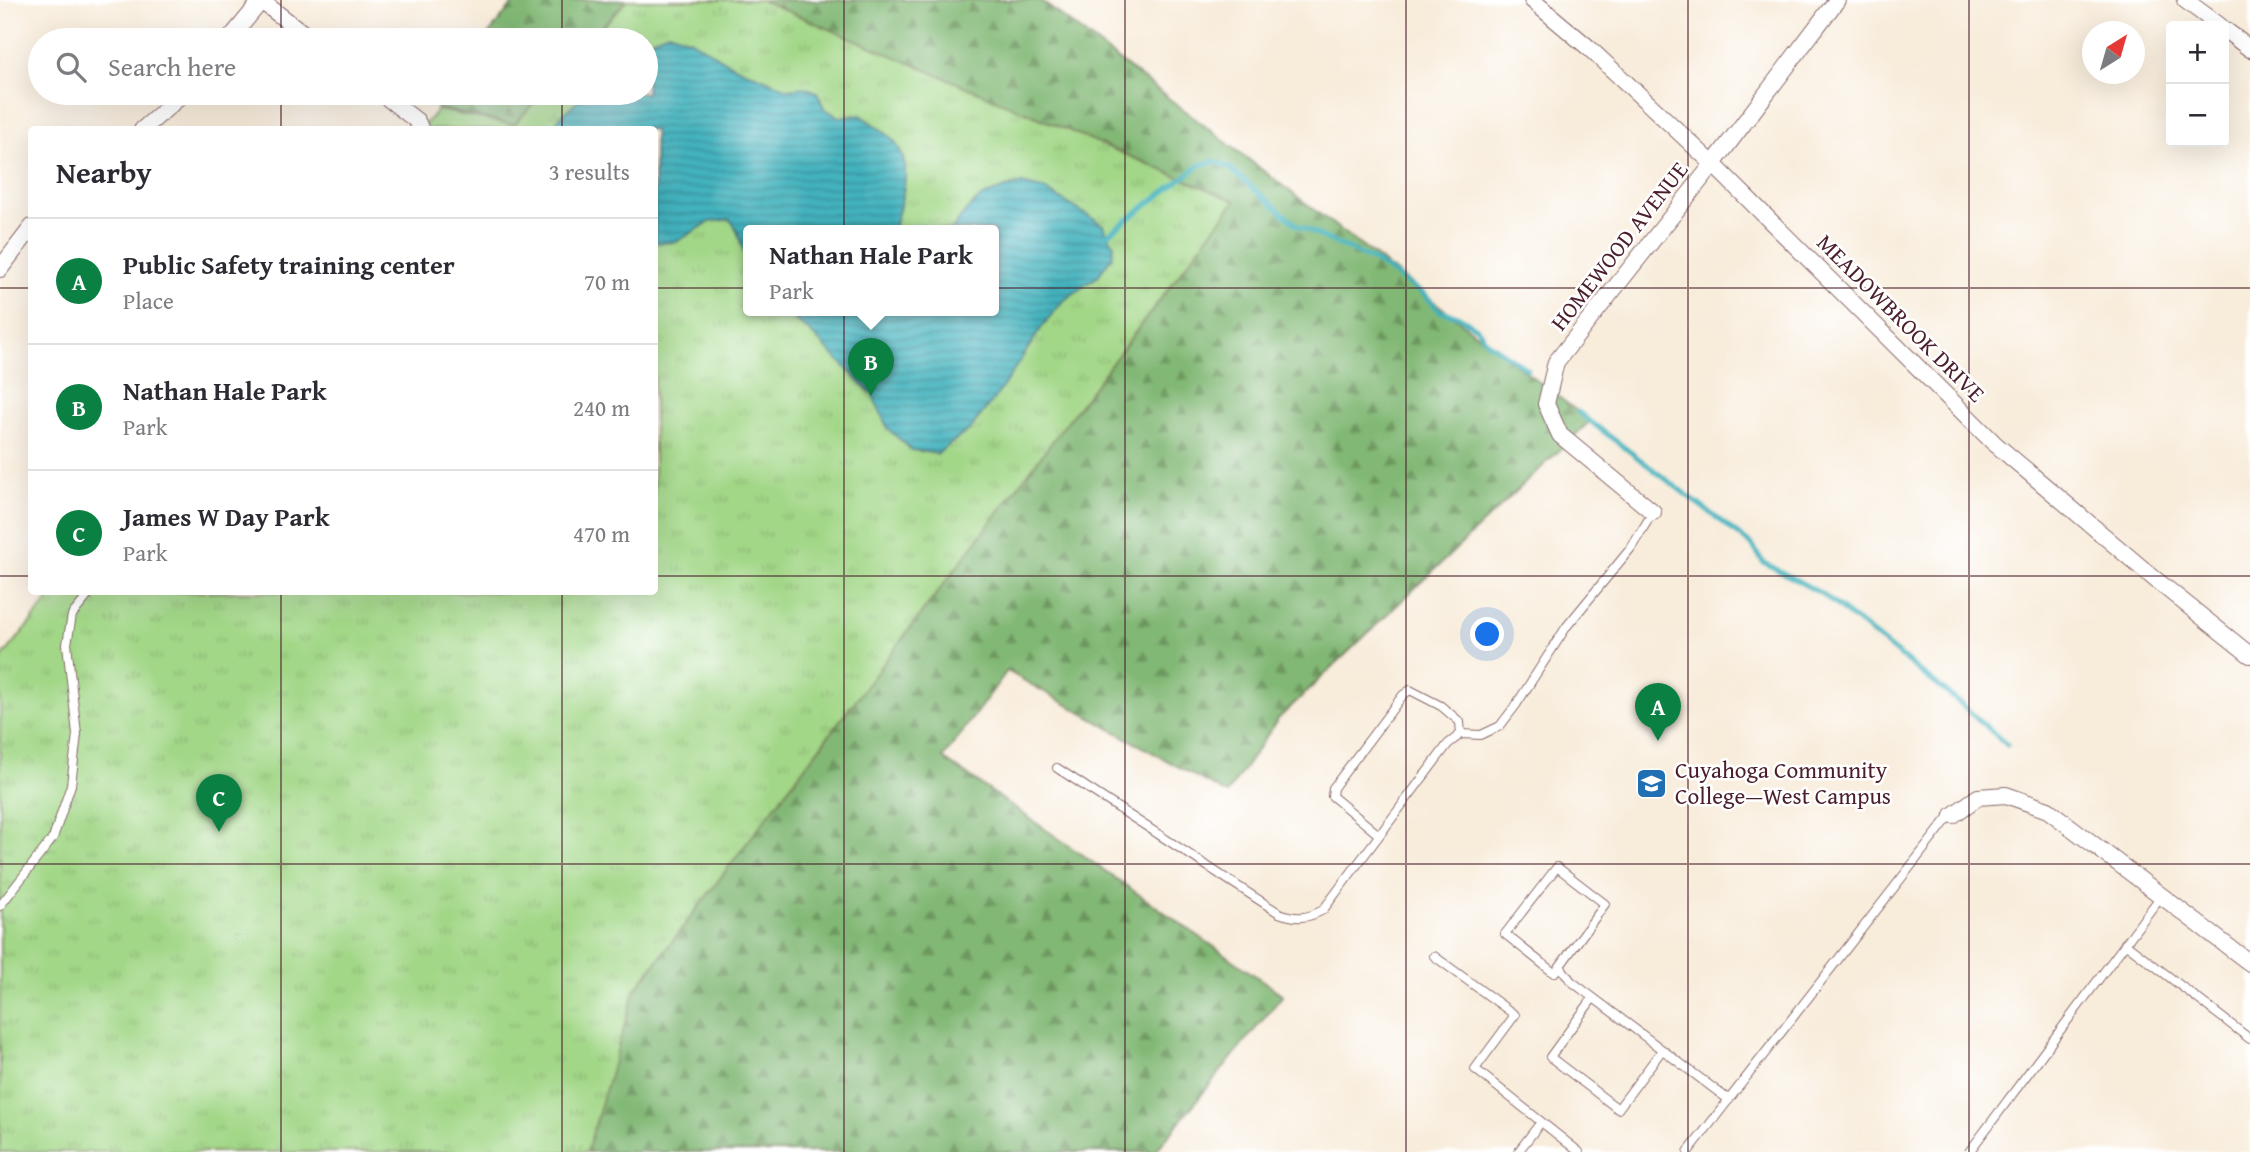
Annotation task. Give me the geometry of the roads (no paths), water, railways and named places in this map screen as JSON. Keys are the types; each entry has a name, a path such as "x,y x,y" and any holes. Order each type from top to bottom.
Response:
{"street":[{"path":"239,28 261,0 297,28"},
{"name":"MEADOWBROOK DRIVE","path":"1532,0 1589,48 1713,164 1994,443 2156,580 2250,655"},
{"name":"HOMEWOOD AVENUE","path":"1653,512 1560,435 1546,404 1556,362 1713,164 1836,0"},
{"path":"2185,0 2213,21"},
{"path":"2229,33 2250,49"},
{"path":"147,126 170,105"},
{"path":"396,105 417,121 419,126"},
{"path":"0,269 28,233"},
{"path":"1953,815 1978,797 2006,795 2048,810 2250,963"}],"lane":[{"path":"1057,768 1279,913 1296,919 1312,916 1323,910 1448,744 1461,734 1481,735 1500,726 1517,705 1567,626 1631,548 1653,512"},
{"path":"0,906 53,838 71,785 77,734 67,644 72,615 89,595"},
{"path":"1379,835 1332,796 1333,788 1403,695 1410,690 1441,706 1460,722 1461,734"},
{"path":"1688,1152 1953,815"},
{"path":"1557,867 1605,904 1560,966 1554,973 1506,934 1557,867"},
{"path":"1969,1152 2161,896"},
{"path":"2125,943 2250,1039"},
{"path":"1434,956 1515,1015 1475,1069 1579,1152"},
{"path":"1560,966 1571,981 1729,1100"},
{"path":"1593,998 1550,1057 1618,1109 1662,1050"},
{"path":"1517,1152 1541,1122"}],"water":[{"path":"668,32 691,40 732,65 788,89 805,87 817,92 824,108 839,117 861,115 889,136 900,149 905,171 903,195 895,225 743,225 743,252 736,229 729,219 710,222 676,242 658,243 658,126 553,126 573,105 658,105 658,36"},
{"path":"1022,184 1046,190 1103,225 1114,245 1112,256 1098,276 1063,301 1044,324 1000,391 970,429 937,454 912,450 888,429 872,394 790,316 999,316 999,225 956,225 974,203 998,190"}],"waterway":[{"path":"1108,234 1200,165 1214,161 1228,167 1297,225 1376,262 1425,295 1440,311 1458,316 1477,328 1487,342 1527,369"},
{"path":"1578,412 1752,545 1763,562 1822,594 1961,704 2007,745"}],"place":[{"name":"Nathan Hale Park","path":"871,396"},
{"name":"Public Safety training center","path":"1658,741"},
{"name":"Cuyahoga Community College—West Campus","path":"1652,783"},
{"name":"James W Day Park","path":"219,832"}]}
